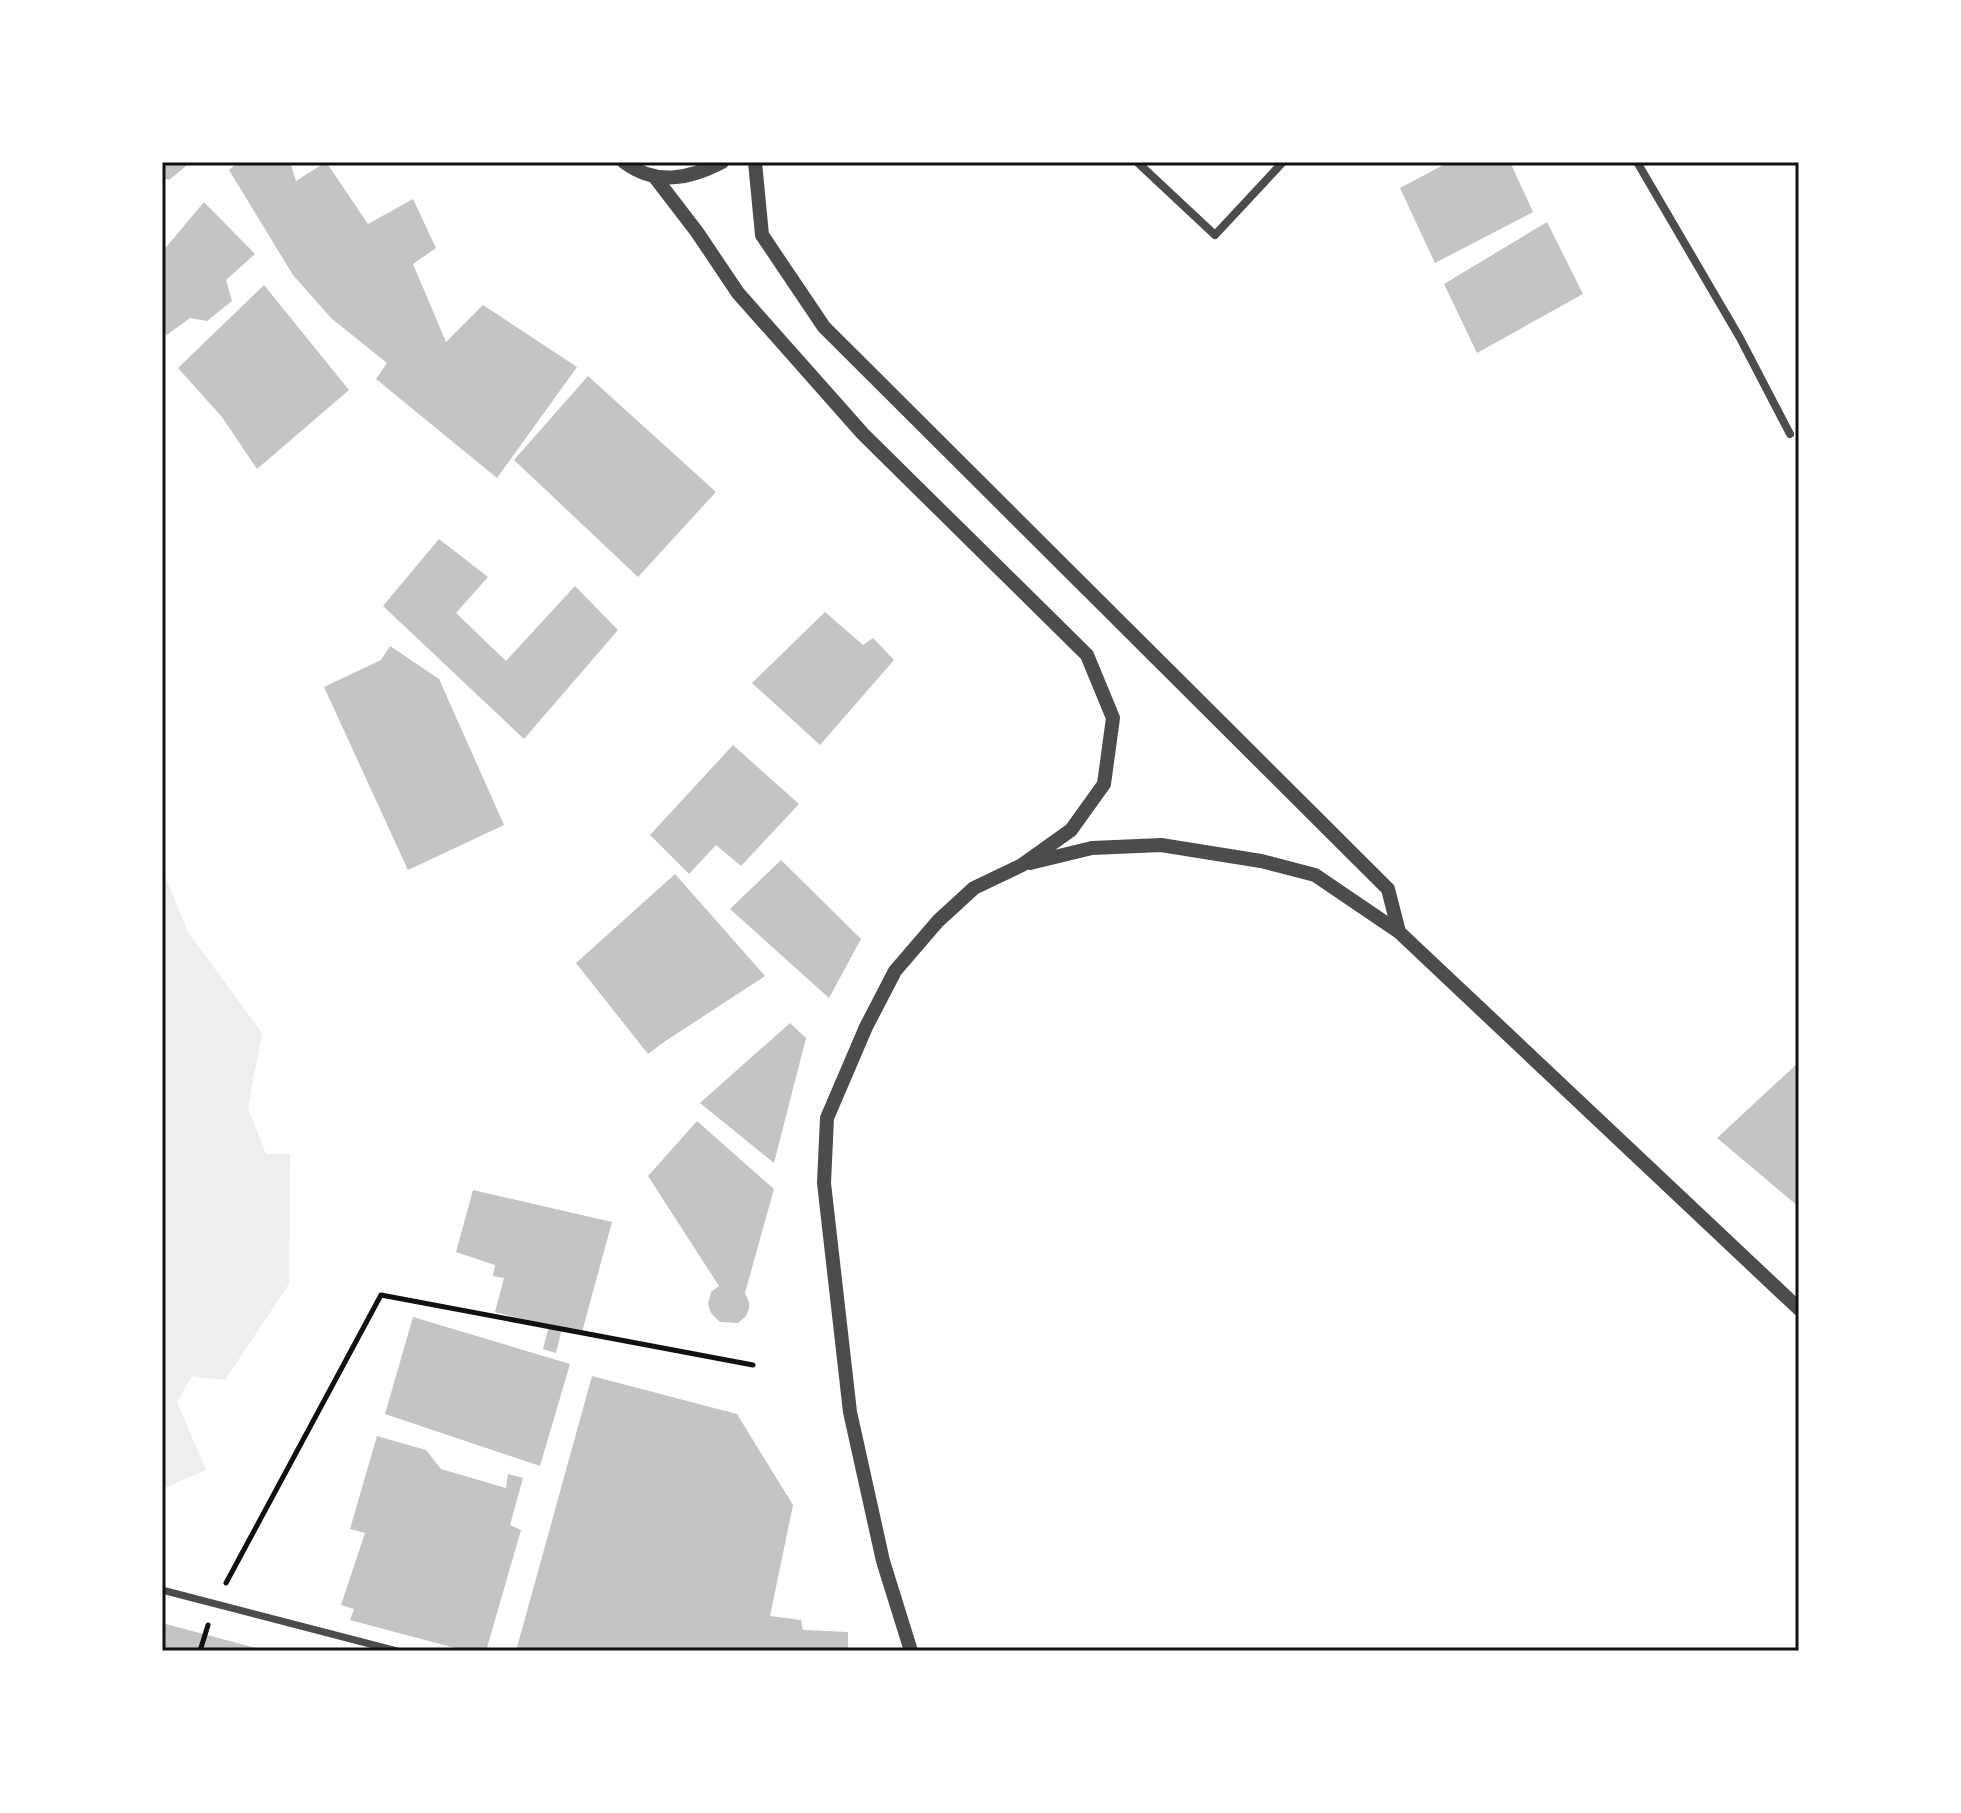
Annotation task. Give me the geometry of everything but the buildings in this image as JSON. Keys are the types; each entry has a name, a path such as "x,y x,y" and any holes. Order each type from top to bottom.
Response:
{"street":[{"path":"624,162 654,176 677,178 701,173 722,162"},
{"path":"755,162 762,235 824,327 1388,889 1399,932"},
{"path":"1137,162 1215,235 1283,162"},
{"path":"1637,162 1740,338 1790,434"},
{"path":"654,176 738,293 863,434 1087,655 1113,718 1104,784 1071,830 1022,865 974,888 938,921 895,971 866,1027 827,1118 824,1183 850,1412 883,1561 911,1651"},
{"path":"1022,865 1092,848 1161,845 1261,861 1315,875 1399,932 1799,1309"},
{"path":"162,1590 397,1651"}],"path":[{"path":"200,1651 215,1604 381,1295 753,1365"}],"shaded area":[{"path":"162,869 188,932 262,1033 248,1108 266,1154 290,1154 289,1284 225,1380 192,1376 177,1402 206,1470 162,1489"}]}
